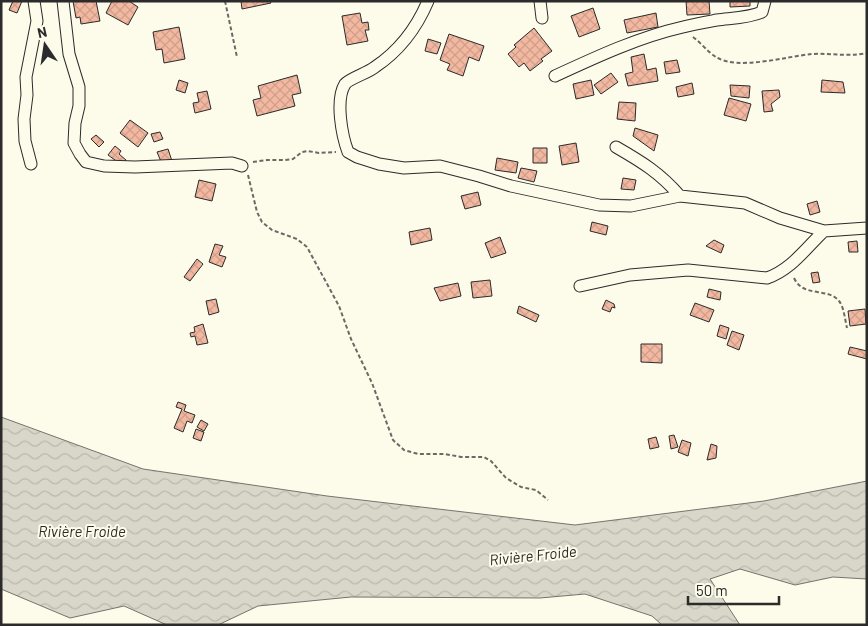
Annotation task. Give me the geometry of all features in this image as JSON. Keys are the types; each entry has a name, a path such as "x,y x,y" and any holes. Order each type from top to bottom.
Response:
{"street":[{"path":"31,164 25,141 24,119 27,95 26,77 37,21 34,1"},
{"path":"63,1 70,54 79,87 79,106 75,123 74,143 86,162 112,166 232,163 242,166"},
{"path":"428,1 412,31 388,57 361,76 348,81 344,86 341,94 340,120 343,139 348,152 357,157 379,164 404,168 440,166 511,186 600,205 631,206 680,196 745,203 780,218 824,231 867,228"},
{"path":"540,1 542,18"},
{"path":"555,76 602,54 644,39 716,20 753,16 762,12 765,1"},
{"path":"616,146 649,166 665,179 680,196"},
{"path":"580,286 630,275 688,270 768,278 788,267 824,231"}],"path":[{"path":"225,1 237,57"},
{"path":"681,28 717,58 726,61 753,63 814,54 856,56 867,53"},
{"path":"348,152 319,153 308,151 302,152 293,159 267,160 242,166 250,178 257,212 262,222 272,230 296,239 307,247 339,306 350,339 375,390 393,440 404,450 418,454 484,457 491,461 506,478 520,487 536,490 548,500"},
{"path":"788,267 795,282 801,288 832,296 839,301 847,328"}],"water":[{"name":"Rivière Froide","path":"1,417 143,469 327,496 575,525 764,501 867,481 867,579 833,577 795,585 740,569 710,579 740,625 662,625 652,616 585,594 540,598 351,597 258,606 218,625 167,625 124,606 70,618 1,589"}],"building":[{"path":"13,1 22,1 17,13 9,10"},
{"path":"73,1 96,1 100,21 81,24 80,17 76,18"},
{"path":"112,1 129,1 138,7 128,25 106,13"},
{"path":"241,1 270,1 271,3 242,9"},
{"path":"686,1 709,1 710,14 687,15"},
{"path":"730,1 750,1 750,6 730,7"},
{"path":"593,8 600,29 579,37 571,16"},
{"path":"360,13 362,23 368,22 369,30 365,30 368,41 347,45 342,16"},
{"path":"656,13 658,27 627,33 624,20"},
{"path":"179,27 185,59 164,63 162,49 156,50 153,32"},
{"path":"534,28 552,51 530,71 524,63 519,67 508,54 516,47 514,45"},
{"path":"449,34 484,46 479,61 469,57 463,76 447,70 450,64 440,60"},
{"path":"428,39 441,43 437,54 425,51"},
{"path":"644,54 647,70 656,68 658,81 628,86 625,74 633,72 631,57"},
{"path":"677,60 680,72 666,74 664,62"},
{"path":"611,73 618,82 601,94 594,85"},
{"path":"297,75 301,93 292,95 295,106 257,116 253,100 261,98 258,86"},
{"path":"179,80 188,83 185,93 176,90"},
{"path":"591,80 594,95 576,99 573,84"},
{"path":"822,80 843,82 845,93 821,92"},
{"path":"692,83 694,94 678,97 676,87"},
{"path":"730,85 750,86 749,98 731,96"},
{"path":"779,90 780,97 771,104 773,111 764,112 762,91"},
{"path":"207,91 211,109 195,113 193,103 199,102 197,93"},
{"path":"729,98 751,104 746,121 724,115"},
{"path":"619,102 636,103 635,121 617,119"},
{"path":"130,120 148,133 138,147 120,133"},
{"path":"635,128 658,135 654,151 633,136"},
{"path":"160,132 163,139 154,142 151,134"},
{"path":"96,135 104,142 99,147 91,139"},
{"path":"576,143 579,162 562,165 559,146"},
{"path":"115,146 121,151 119,154 126,160 122,165 108,155"},
{"path":"533,148 547,148 547,163 533,163"},
{"path":"168,149 172,161 162,164 157,152"},
{"path":"497,158 518,162 516,173 495,170"},
{"path":"521,168 537,171 534,182 518,178"},
{"path":"623,178 636,180 634,190 621,189"},
{"path":"199,180 216,184 212,201 195,197"},
{"path":"478,192 481,205 465,209 461,196"},
{"path":"817,201 820,212 810,215 807,204"},
{"path":"592,222 608,226 606,235 590,231"},
{"path":"430,228 432,240 411,245 409,232"},
{"path":"500,237 506,253 491,258 485,243"},
{"path":"714,240 724,245 721,253 706,246"},
{"path":"857,241 858,252 849,252 848,242"},
{"path":"215,244 223,246 219,255 226,257 222,267 209,262"},
{"path":"197,259 203,264 190,281 184,277"},
{"path":"818,272 820,282 813,283 811,273"},
{"path":"490,280 492,296 473,298 471,282"},
{"path":"458,283 461,296 440,301 434,288"},
{"path":"709,289 721,292 720,300 707,297"},
{"path":"216,299 219,312 209,315 206,301"},
{"path":"606,300 614,304 615,308 612,307 610,312 602,309"},
{"path":"695,303 714,310 709,322 690,315"},
{"path":"519,306 539,315 536,322 517,313"},
{"path":"865,309 866,324 850,326 848,311"},
{"path":"203,324 208,343 197,345 195,336 191,337 190,333 195,332 194,327"},
{"path":"720,325 729,328 726,339 717,336"},
{"path":"732,331 744,335 739,350 727,345"},
{"path":"641,344 662,344 662,363 641,362"},
{"path":"850,347 867,351 867,359 848,354"},
{"path":"178,402 186,405 184,411 195,415 192,423 187,421 183,432 174,428 182,409 176,407"},
{"path":"201,420 208,424 204,431 197,427"},
{"path":"196,429 204,432 201,441 193,438"},
{"path":"674,435 678,447 671,449 669,436"},
{"path":"656,437 659,447 650,449 648,439"},
{"path":"682,440 691,443 688,456 678,452"},
{"path":"711,444 717,446 716,458 707,460"}]}
